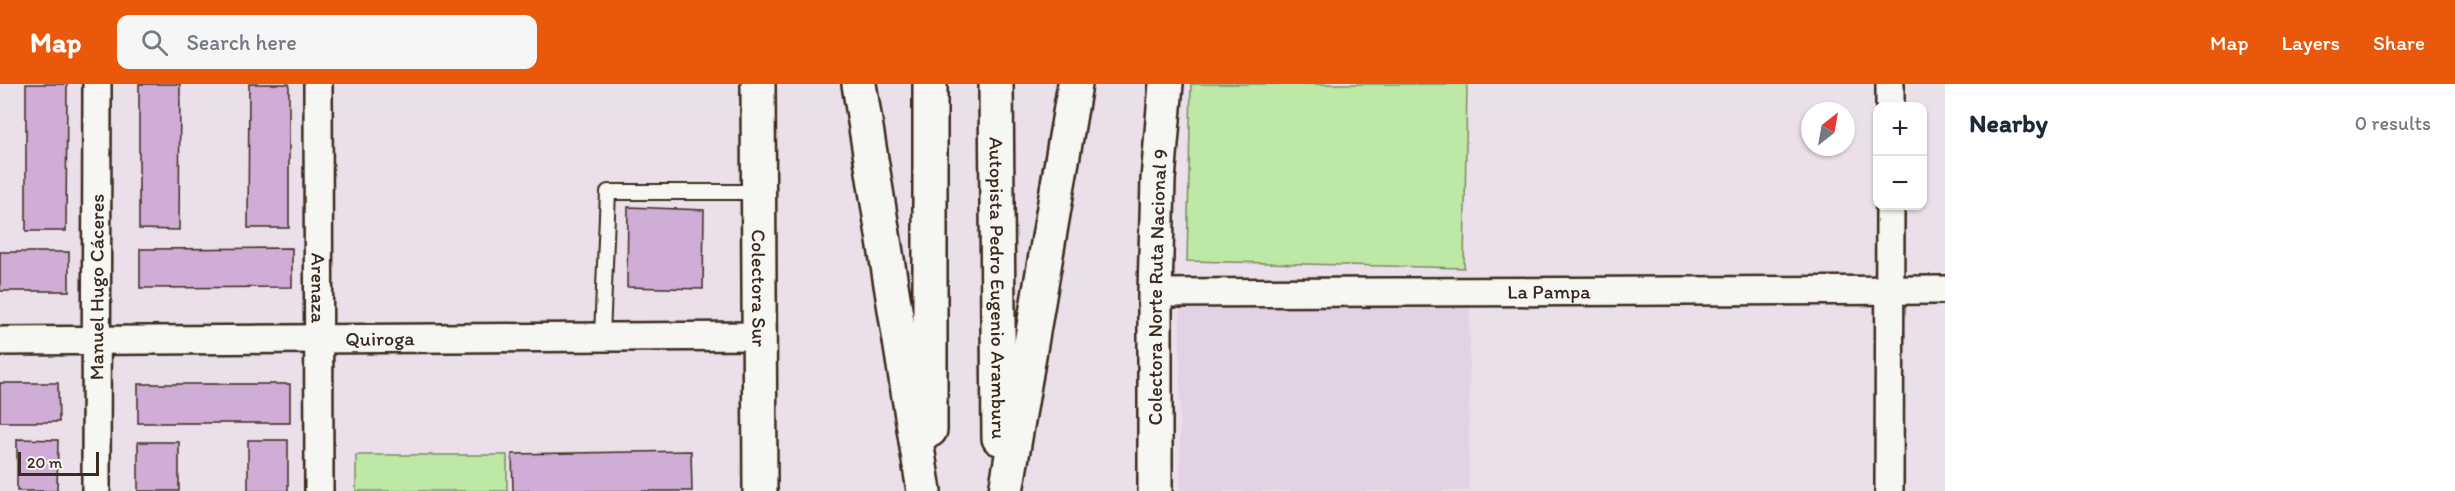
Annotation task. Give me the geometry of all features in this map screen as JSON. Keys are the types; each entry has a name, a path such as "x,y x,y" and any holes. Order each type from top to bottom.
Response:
{"main road":[{"name":"Colectora Sur","path":"758,84 760,491"},
{"path":"859,84 924,491"},
{"path":"930,84 930,491"},
{"name":"Autopista Pedro Eugenio Aramburu","path":"996,84 1000,491"},
{"path":"1006,491 1076,84"},
{"name":"Colectora Norte Ruta Nacional 9","path":"1155,491 1155,293 1158,180 1166,84"}],"street":[{"name":"Manuel Hugo Cáceres","path":"96,491 97,84"},
{"name":"Arenaza","path":"318,84 319,491"},
{"path":"1890,84 1890,102"},
{"path":"1889,491 1890,210"},
{"name":"La Pampa","path":"1155,293 1945,290"},
{"name":"Quiroga","path":"0,340 760,336"}],"lane":[{"path":"602,336 608,192 759,192"}],"shaded area":[{"path":"1470,307 1469,491 1180,491 1180,310"}],"green space":[{"path":"1191,84 1467,84 1464,268 1187,261"},
{"path":"356,455 507,455 507,491 356,491"}],"building":[{"path":"26,84 67,84 66,231 26,231"},
{"path":"139,84 180,84 179,230 139,229"},
{"path":"249,84 289,84 289,228 248,228"},
{"path":"628,207 704,210 703,289 627,287"},
{"path":"292,248 292,287 140,288 140,249"},
{"path":"0,252 69,252 69,291 0,291"},
{"path":"0,383 58,383 59,422 0,422"},
{"path":"138,384 290,384 290,423 138,423"},
{"path":"17,439 58,440 57,491 17,491"},
{"path":"248,440 288,440 288,491 248,491"},
{"path":"138,442 179,442 179,491 138,491"},
{"path":"691,451 692,491 513,491 512,454"}]}
